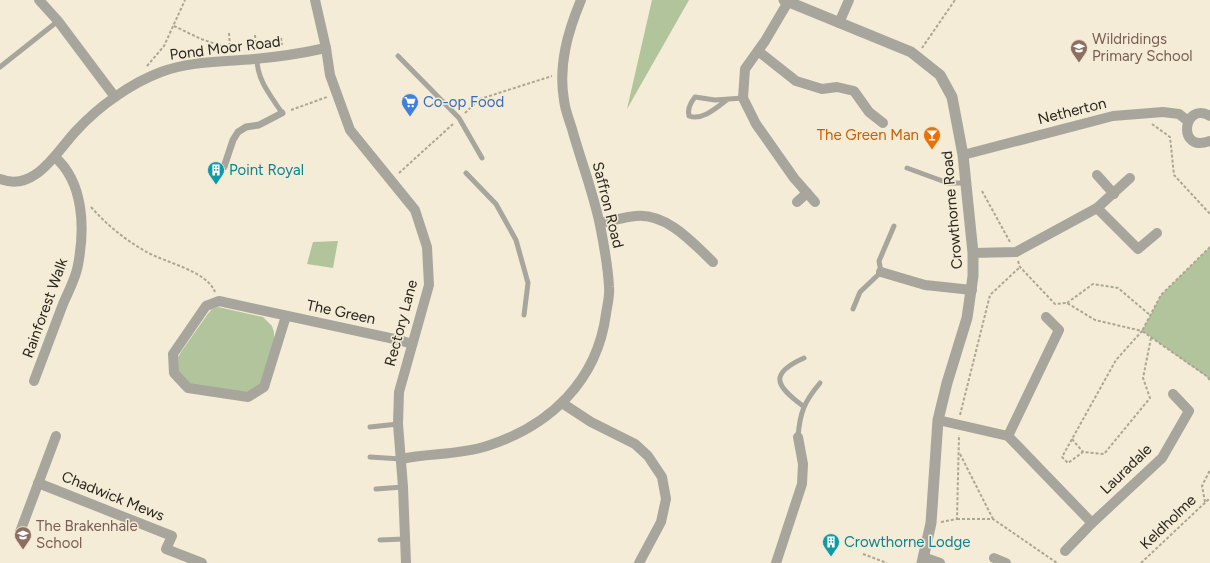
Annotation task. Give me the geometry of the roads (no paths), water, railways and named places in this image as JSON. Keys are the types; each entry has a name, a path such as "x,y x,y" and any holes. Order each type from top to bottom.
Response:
{"street":[{"path":"39,0 58,21 115,97"},
{"name":"Rectory Lane","path":"315,0 326,48 330,75 350,130 415,210 423,234 428,259 429,285 399,392 398,424 403,487 406,563"},
{"name":"Saffron Road","path":"401,459 486,447 522,431 546,416 562,403 584,377 603,336 609,289 600,223 564,100 562,72 564,54 571,23 581,0"},
{"path":"839,23 849,0"},
{"path":"786,1 758,51 745,69 743,98 756,124 794,178 815,202"},
{"name":"Crowthorne Road","path":"786,1 911,52 940,75 952,97 963,155 973,253 972,290 967,318 947,383 938,420 931,523 922,560"},
{"name":"Pond Moor Road","path":"0,179 15,182 24,180 42,170 55,157 76,130 115,97 138,83 162,72 194,64 256,55 326,48"},
{"path":"758,51 796,81 822,89 837,86 854,91 869,112 883,123"},
{"name":"Netherton","path":"963,155 1114,116 1163,112 1179,114 1188,121"},
{"path":"224,167 232,140 238,132 246,127 259,125 282,113"},
{"path":"1210,116 1201,113 1196,114 1188,121 1187,133 1193,141 1203,144 1210,141"},
{"name":"Rainforest Walk","path":"34,381 78,266 81,225 79,201 73,180 65,166 55,157"},
{"path":"1097,175 1114,194"},
{"path":"973,253 1016,252 1097,208 1130,178"},
{"path":"797,202 807,193"},
{"path":"1097,208 1138,249 1157,233"},
{"path":"600,223 637,216 662,221 684,233 713,262"},
{"path":"881,272 925,285 972,290"},
{"name":"The Green","path":"286,316 264,387 248,397 188,388 174,373 173,354 206,306 219,301 412,344"},
{"path":"1008,436 1059,330 1046,317"},
{"name":"Lauradale","path":"1065,551 1092,523 1162,458 1189,411 1173,394"},
{"path":"562,403 592,422 635,444 648,456 662,477 666,500 661,522 639,563"},
{"path":"938,420 1008,436 1092,523"},
{"name":"Chadwick Mews","path":"20,532 56,436"},
{"path":"776,563 802,484 803,464 798,437"},
{"name":"Chadwick Mews","path":"38,483 172,536 166,549 202,563"},
{"path":"994,558 1006,563"},
{"path":"922,560 940,563"}],"lane":[{"path":"0,66 58,21"},
{"path":"256,55 257,67 262,82 282,113"},
{"path":"398,56 459,118 482,158"},
{"path":"727,100 702,116 694,118 689,116 688,113 691,102 695,97 727,100 743,98"},
{"path":"907,168 948,183 966,184"},
{"path":"466,173 496,204 516,240 528,283 524,315"},
{"path":"853,309 860,292 881,272 878,261 894,226"},
{"path":"803,406 787,394 780,386 780,380 782,372 792,364 804,358"},
{"path":"798,437 799,417 803,406 820,383"},
{"path":"370,427 398,424"},
{"path":"370,457 401,459"},
{"path":"376,489 403,487"},
{"path":"380,540 404,539"}],"place":[{"name":"Wildridings Primary School","path":"1079,63"},
{"name":"Co-op Food","path":"410,117"},
{"name":"The Green Man","path":"932,150"},
{"name":"Point Royal","path":"216,185"},
{"name":"The Brakenhale School","path":"23,550"},
{"name":"Crowthorne Lodge","path":"831,557"}]}
